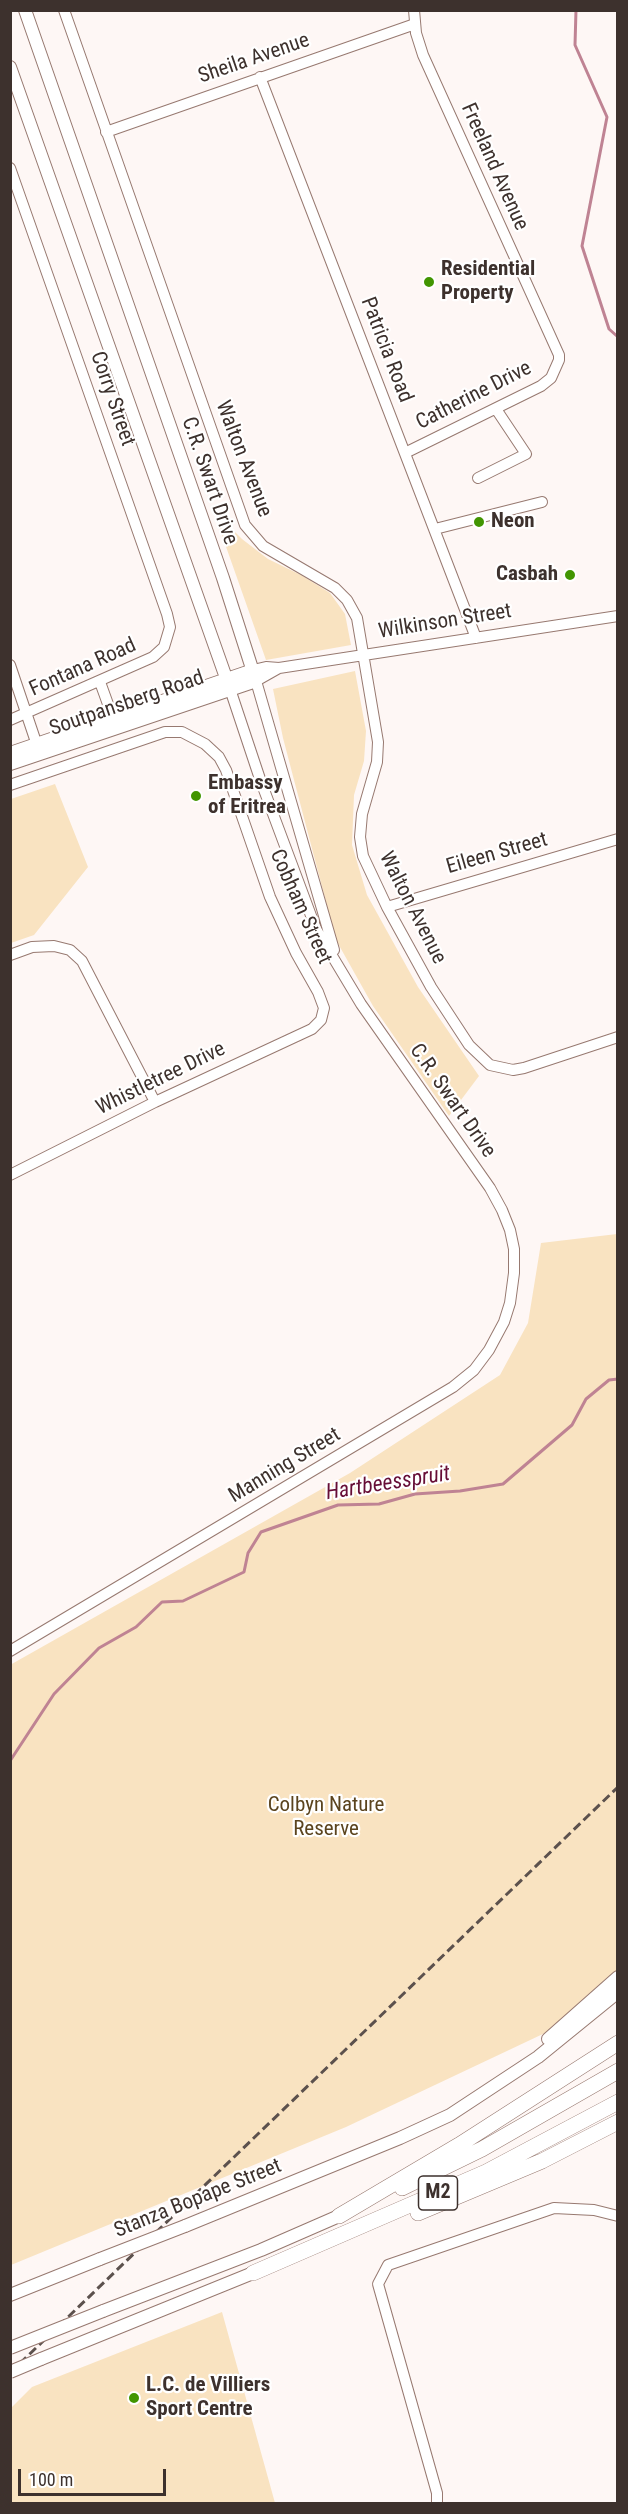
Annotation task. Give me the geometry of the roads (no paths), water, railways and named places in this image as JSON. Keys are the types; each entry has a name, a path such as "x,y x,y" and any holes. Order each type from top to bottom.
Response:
{"highway":[{"path":"339,2216 459,2145 618,2043"},
{"name":"M2","path":"339,2216 482,2149 618,2071"},
{"name":"M2","path":"253,2273 486,2172 618,2102"},
{"path":"253,2273 421,2212 542,2161 618,2122"}],"main road":[{"name":"C.R. Swart Drive","path":"25,10 255,676"},
{"name":"C.R. Swart Drive","path":"11,66 228,684"},
{"name":"Soutpansberg Road","path":"10,764 38,749 113,718 255,676"},
{"name":"Soutpansberg Road","path":"10,753 38,749 228,684"},
{"name":"Stanza Bopape Street","path":"400,2138 510,2068 560,2030 618,1977"},
{"name":"Stanza Bopape Street","path":"10,2295 185,2226 400,2138 450,2115 510,2077 567,2035 618,1992"},
{"name":"M2","path":"10,2348 261,2250 339,2216"},
{"name":"M2","path":"10,2372 253,2273"}],"street":[{"name":"Walton Avenue","path":"64,10 245,525 263,546 332,585 343,595 357,618 378,742 377,762 362,814 360,837 363,856 387,907 431,987 469,1046 490,1065 513,1070 524,1068 618,1037"},
{"name":"Freeland Avenue","path":"414,10 423,55 559,356 557,369"},
{"name":"Sheila Avenue","path":"106,132 415,24"},
{"name":"Patricia Road","path":"260,77 476,638"},
{"name":"Corry Street","path":"10,168 167,614 170,627 166,643"},
{"name":"Catherine Drive","path":"405,453 541,386 557,369"},
{"path":"478,478 526,454 496,409"},
{"path":"435,529 542,502"},
{"name":"Wilkinson Street","path":"255,676 266,667 279,668 618,616"},
{"name":"Fontana Road","path":"10,720 153,657 166,643"},
{"path":"10,665 38,749"},
{"name":"C.R. Swart Drive","path":"255,676 340,970"},
{"path":"100,682 113,718"},
{"name":"C.R. Swart Drive","path":"228,684 260,779 316,929 377,1028 490,1188 510,1230 514,1263"},
{"name":"Cobham Street","path":"10,785 165,732 182,732 200,741 216,754 222,763 270,897 296,953 318,992 323,1003 324,1015"},
{"name":"Eileen Street","path":"387,907 618,839"},
{"path":"10,955 32,947 54,946 70,950 82,961 155,1102"},
{"name":"Whistletree Drive","path":"10,1174 155,1102 312,1029 324,1015"},
{"name":"Manning Street","path":"10,1651 453,1387 485,1356 504,1322 510,1303 514,1263"},
{"path":"437,2504 437,2493 378,2284 388,2265 554,2208 594,2210 618,2216"}],"waterway":[{"path":"576,10 575,45 607,117 582,246 609,329 618,337"},
{"name":"Hartbeesspruit","path":"10,1761 54,1694 99,1648 136,1627 162,1602 183,1601 244,1572 248,1553 261,1532 338,1505 379,1504 415,1494 460,1491 503,1484 572,1425 586,1399 609,1380 618,1379"}],"railway":[{"path":"10,2373 618,1787"}],"place":[{"name":"Residential Property","path":"429,282"},
{"name":"Neon","path":"479,522"},
{"name":"Casbah","path":"570,575"},
{"name":"Embassy of Eritrea","path":"196,796"},
{"name":"L.C. de Villiers Sport Centre","path":"134,2398"}],"park label":[{"name":"Colbyn Nature Reserve","path":"326,1818"}]}
